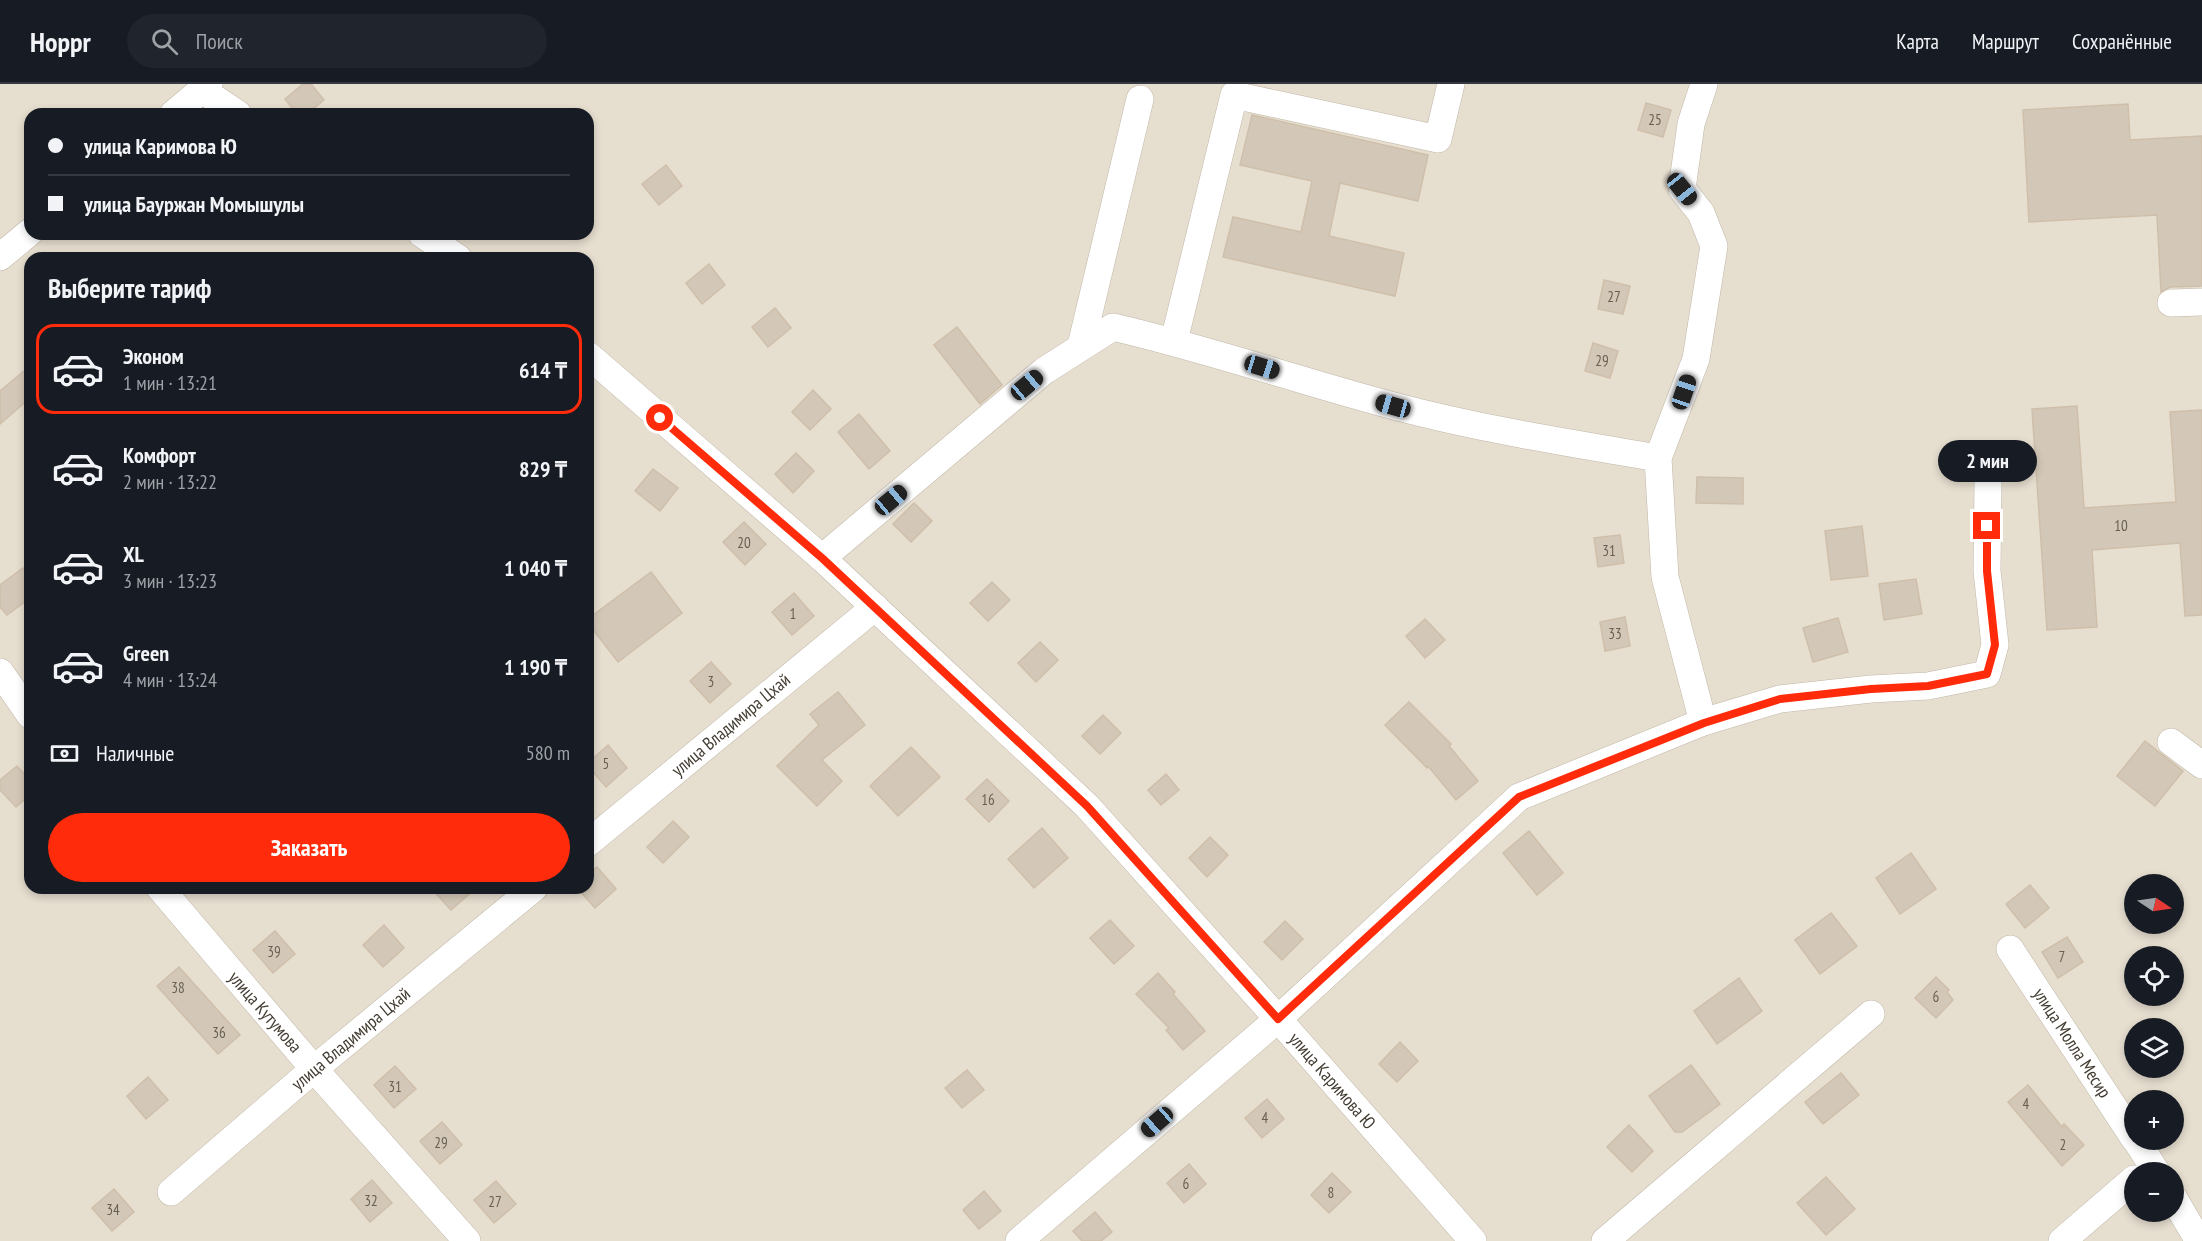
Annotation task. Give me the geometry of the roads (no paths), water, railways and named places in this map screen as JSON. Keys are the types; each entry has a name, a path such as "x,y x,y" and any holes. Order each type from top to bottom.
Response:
{"street":[{"path":"1174,341 1234,95 1438,139 1451,84"},
{"path":"1704,84 1691,124 1682,189 1701,213 1714,246 1696,359 1658,458 1665,577 1704,723"},
{"path":"180,108 206,87 231,108"},
{"path":"1081,346 1140,99"},
{"path":"0,257 24,237"},
{"path":"431,240 449,252"},
{"path":"2171,303 2202,302"},
{"path":"822,558 1044,371 1113,327 1174,341 1393,406 1466,424 1658,458"},
{"name":"улица Каримова Ю","path":"594,360 822,558 1087,806 1473,1241"},
{"path":"1019,1241 1278,1019 1519,797 1704,723 1780,699 1871,689 1928,686 1987,674 1995,645 1987,571 1988,481"},
{"name":"улица Владимира Цхай","path":"594,838 875,607"},
{"path":"0,672 24,706"},
{"path":"2171,742 2202,765"},
{"name":"улица Кутумова","path":"165,894 314,1070 467,1241"},
{"name":"улица Владимира Цхай","path":"171,1192 527,894"},
{"name":"улица Молла Месир","path":"2010,949 2124,1122"},
{"path":"1605,1241 1871,1014"},
{"path":"2062,1241 2124,1190"},
{"path":"2184,1216 2199,1241"}]}
